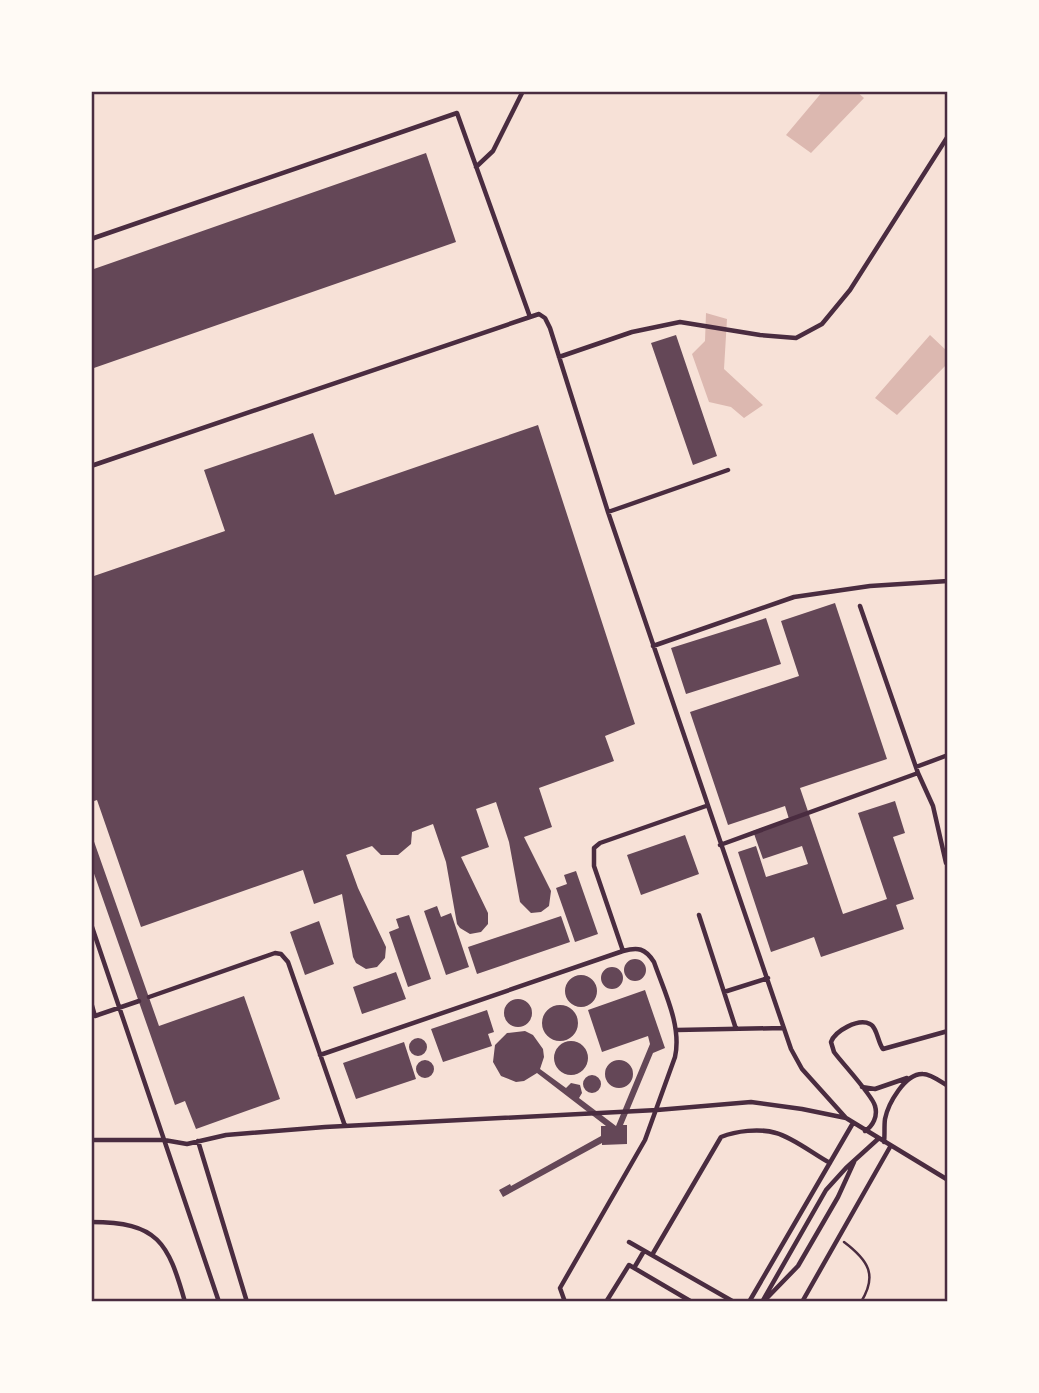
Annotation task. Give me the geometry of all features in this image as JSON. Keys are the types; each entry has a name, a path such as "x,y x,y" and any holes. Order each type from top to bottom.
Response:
{"lane":[{"path":"476,167 493,151 523,91"},
{"path":"91,239 457,113 530,317"},
{"path":"559,356 632,332 680,322 796,338 822,324 850,290 948,136"},
{"path":"91,466 539,314 545,318 706,806 768,978 783,1028 802,1069 846,1118 948,1180"},
{"path":"608,512 728,470"},
{"path":"653,646 794,597 870,586 948,581"},
{"path":"860,606 915,767 933,806 946,863"},
{"path":"915,767 948,755"},
{"path":"720,845 918,773"},
{"path":"623,951 594,866 594,848 600,843 706,806"},
{"path":"699,915 736,1029"},
{"path":"91,924 219,1302"},
{"path":"320,1055 635,947 642,949 654,962 677,1030 678,1045 645,1140 560,1288 565,1302"},
{"path":"149,997 275,953 282,954 288,962 345,1126"},
{"path":"724,992 768,978"},
{"path":"91,1002 96,1016 139,1001"},
{"path":"865,1131 871,1128 875,1118 875,1105 834,1052 831,1042 833,1035 861,1023 870,1023 874,1026 879,1045 883,1049 948,1031"},
{"path":"677,1030 783,1028"},
{"path":"861,1086 875,1089 922,1074 946,1085 948,1075"},
{"path":"884,1143 888,1110 911,1076"},
{"path":"91,1140 164,1140 187,1144 226,1135 345,1126 657,1110 751,1102 846,1118"},
{"path":"749,1302 853,1123"},
{"path":"652,1255 721,1137 751,1131 777,1133 830,1163"},
{"path":"764,1302 826,1190 878,1139"},
{"path":"198,1141 247,1302"},
{"path":"802,1302 890,1147"},
{"path":"764,1302 798,1266 838,1197 856,1159"},
{"path":"91,1222 115,1222 133,1226 158,1241 174,1263 185,1302"},
{"path":"629,1242 734,1302"},
{"path":"634,1268 644,1251"},
{"path":"606,1302 629,1265 692,1302"}],"path":[{"path":"838,1238 858,1254 872,1276 861,1302"}],"shaded area":[{"path":"823,91 856,91 864,98 811,153 786,135"},
{"path":"706,313 727,319 724,369 763,405 744,418 731,407 709,402 692,354 705,341"},
{"path":"930,335 948,352 948,363 897,415 875,398"}],"building":[{"path":"426,153 456,242 91,369 91,270"},
{"path":"676,335 717,456 693,465 651,343"},
{"path":"538,425 635,724 605,736 614,761 539,788 552,827 524,837 551,891 549,906 541,912 531,913 520,902 509,842 496,802 476,809 489,847 461,857 488,913 488,924 481,932 470,934 457,924 446,862 433,824 412,832 411,844 398,855 381,855 372,846 346,855 358,888 386,947 385,958 377,967 366,969 356,963 353,957 342,894 314,904 303,870 141,927 97,800 91,802 91,577 225,531 204,470 313,433 335,495"},
{"path":"835,603 887,759 800,788 843,914 887,899 858,813 895,801 905,833 893,837 914,899 896,905 904,929 821,957 814,937 771,952 738,852 756,846 766,877 808,864 802,846 763,859 753,831 789,819 785,806 728,825 690,712 799,676 781,621"},
{"path":"766,618 781,664 686,694 671,648"},
{"path":"91,833 159,1026 244,996 280,1099 196,1129 185,1101 175,1105 91,865"},
{"path":"685,835 699,874 641,895 627,855"},
{"path":"576,871 598,934 575,942 556,888 567,884 564,875"},
{"path":"437,906 441,917 451,913 469,967 446,975 424,911"},
{"path":"409,915 431,979 408,987 389,932 399,928 396,919"},
{"path":"561,916 570,942 477,974 468,947"},
{"path":"319,921 334,964 305,975 290,932"},
{"path":"635,959 643,962 646,970 643,978 635,981 627,978 624,970 627,962"},
{"path":"612,967 620,970 623,978 620,986 612,989 604,986 601,978 604,970"},
{"path":"396,972 406,999 362,1014 353,987"},
{"path":"581,975 592,980 597,991 592,1002 581,1007 570,1002 565,991 570,980"},
{"path":"645,990 665,1048 653,1053 623,1125 627,1125 627,1144 602,1143 503,1197 499,1190 601,1136 601,1126 606,1126 537,1073 524,1081 516,1082 501,1076 493,1062 495,1045 507,1033 525,1031 533,1035 543,1049 544,1057 540,1069 566,1088 571,1083 580,1085 582,1093 579,1098 616,1126 650,1044 648,1036 602,1052 588,1010"},
{"path":"518,999 528,1003 532,1013 528,1023 518,1027 508,1023 504,1013 508,1003"},
{"path":"560,1005 572,1011 578,1023 572,1035 560,1041 548,1035 542,1023 548,1011"},
{"path":"487,1010 494,1032 488,1034 492,1046 443,1062 431,1029"},
{"path":"418,1038 424,1041 427,1047 424,1053 418,1056 412,1053 409,1047 412,1041"},
{"path":"571,1041 583,1046 588,1058 583,1070 571,1075 559,1070 554,1058 559,1046"},
{"path":"404,1042 416,1079 356,1099 343,1063"},
{"path":"421,1060 429,1060 434,1069 432,1076 421,1078 416,1073 416,1065"},
{"path":"619,1060 629,1064 633,1074 629,1084 619,1088 609,1084 605,1074 609,1064"},
{"path":"592,1075 600,1080 601,1084 596,1092 592,1093 584,1088 583,1084 588,1076"}]}
